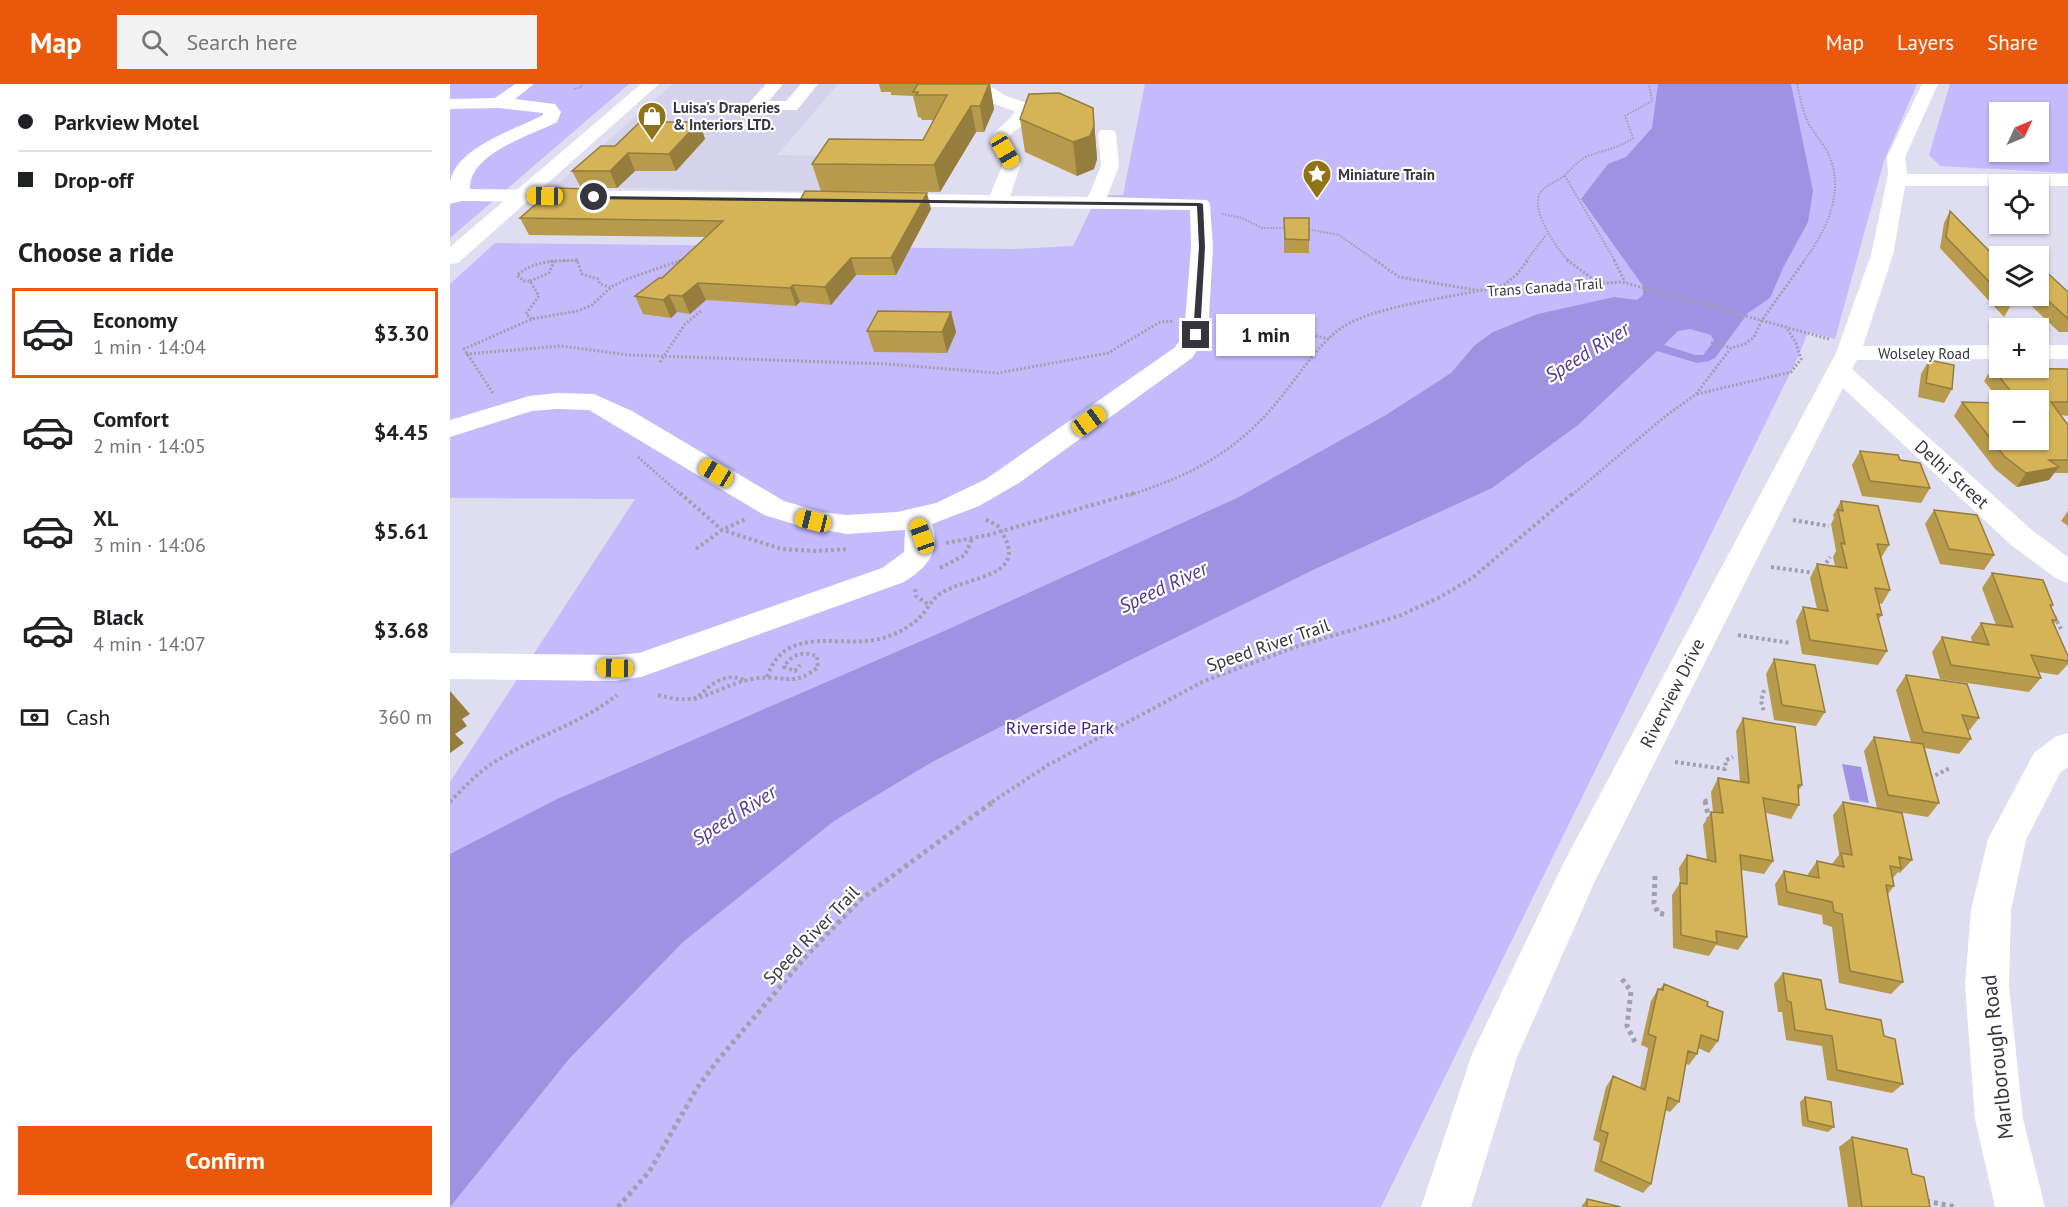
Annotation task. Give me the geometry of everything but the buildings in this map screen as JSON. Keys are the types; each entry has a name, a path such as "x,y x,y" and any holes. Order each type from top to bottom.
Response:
{"street":[{"path":"499,102 526,84"},
{"path":"450,258 651,84"},
{"path":"775,84 755,106 791,106 810,84"},
{"path":"974,84 989,91 1000,100 1021,107 1024,111 1022,119 1003,131 998,140 1012,164 999,201"},
{"name":"Riverview Drive","path":"1446,1207 1495,1054 1569,894 1846,356 1882,255 1897,180 1896,158 1930,84"},
{"path":"450,104 499,102 549,108 552,115 545,121 474,154 450,154"},
{"path":"1095,203 1110,166 1107,134"},
{"path":"450,666 615,668 641,665 893,575 913,562 923,546 967,501 1014,475 1183,353 1196,335 1202,247 1200,204 455,197 461,171 474,154"},
{"path":"1897,180 2068,180"},
{"name":"Wolseley Road","path":"1846,356 1989,352"},
{"path":"2049,352 2068,352"},
{"name":"Delhi Street","path":"1846,356 2022,538 2068,572"},
{"path":"450,429 505,410 546,401 594,402 774,508 793,516 831,524 874,524 923,546"},
{"name":"Marlborough Road","path":"2020,1207 1999,1119 1987,985 1991,910 2007,839 2047,763 2068,747"}],"path":[{"path":"573,89 582,87 581,84"},
{"path":"1598,284 1569,263 1555,248 1547,234 1537,203 1538,197 1541,192 1565,176 1579,161 1619,148 1633,138 1634,133 1626,116 1652,101 1648,84"},
{"name":"Speed River Trail","path":"618,1207 649,1172 697,1088 718,1060 808,954 861,899 965,820 1048,765 1204,681 1299,646 1399,616 1440,597 1472,578 1500,557 1663,418 1696,394 1731,348 1745,344 1754,337 1762,320 1818,241 1832,212 1836,186 1829,155 1807,120 1797,84"},
{"path":"1565,176 1577,201 1613,256 1625,282"},
{"path":"1200,204 1207,211 1242,218 1262,228 1294,228"},
{"name":"Trans Canada Trail","path":"1303,229 1330,231 1343,236 1399,277 1484,292 1625,282 1785,326 1846,356"},
{"path":"923,546 972,539 1001,531 1157,485 1186,473 1227,451 1270,411 1338,330 1356,320 1484,292 1504,285 1517,274 1547,234"},
{"path":"505,410 464,349 532,319 577,311 592,305 611,287 647,271 688,259"},
{"path":"554,262 549,273 530,281 525,281 517,275 528,266 540,262 577,260 582,274 598,279 600,284 611,287"},
{"path":"530,281 539,296 526,314 532,319"},
{"path":"660,362 681,329 701,311"},
{"path":"466,354 561,346 628,356 887,364 998,373 1108,353 1160,322 1197,320 1262,324 1329,339"},
{"path":"1696,394 1791,372 1801,358 1796,342 1785,326"},
{"path":"1712,342 1731,348"},
{"path":"636,454 722,530 766,545 792,550 831,551 859,547"},
{"path":"696,549 736,522 758,516 774,508"},
{"path":"1793,520 1829,526"},
{"path":"767,677 771,665 788,648 820,642 854,643 883,638 921,616 940,593 994,573 1006,564 1009,552 1001,531"},
{"path":"923,546 963,558 971,547 972,539"},
{"path":"1771,567 1822,575 1822,569 1830,557"},
{"path":"920,579 915,588 916,596 929,605"},
{"path":"2050,608 2061,629"},
{"path":"1738,635 1790,643"},
{"path":"658,694 670,699 694,701 746,681 767,677 780,681 797,682 810,675 818,667 817,656 810,653 799,653 787,660 784,667 788,670 795,670 800,664"},
{"path":"694,701 716,680 725,676 735,676 746,681"},
{"path":"1764,690 1761,701 1764,712"},
{"path":"450,802 484,769 510,752 561,730 606,705 621,692"},
{"path":"1675,762 1725,769 1726,760 1733,757"},
{"path":"1923,782 1950,768"},
{"path":"1705,799 1709,821"},
{"path":"1655,876 1654,903 1658,912 1668,915"},
{"path":"1622,979 1631,991 1625,1024 1628,1037 1636,1044"},
{"path":"1917,1200 1956,1207"}],"shaded area":[{"path":"673,84 838,84 777,155 872,157 850,192 555,187"}],"green space":[{"path":"450,84 629,84 450,238"},
{"name":"Riverside Park","path":"1145,84 1917,84 1884,161 1835,339 1808,332 1798,357 1381,1207 450,1207 450,782 635,499 450,498 450,284 495,243 1014,249 1073,246 1098,195 1123,195"},
{"path":"1950,84 2068,84 2068,173 1940,166 1929,155"}],"water":[{"name":"Speed River","path":"1658,84 1791,84 1813,191 1808,222 1770,298 1748,313 1715,358 1697,363 1657,351 1578,425 1492,488 1315,569 1128,661 932,762 834,821 683,942 569,1059 450,1207 450,854 557,799 942,632 1237,498 1386,415 1451,373 1475,345 1493,332 1538,314 1614,297 1637,300 1643,295 1643,286 1581,199 1608,164 1626,157 1652,128","holes":["1690,329 1711,335 1714,341 1703,355 1695,355 1664,345 1678,331"]},
{"path":"1842,764 1861,767 1869,803 1850,800"}],"place":[{"name":"Luisa's Draperies & Interiors LTD.","path":"652,142"},
{"name":"Miniature Train","path":"1317,200"}],"route":[{"path":"594,197 1200,204 1202,247 1196,335"}]}
